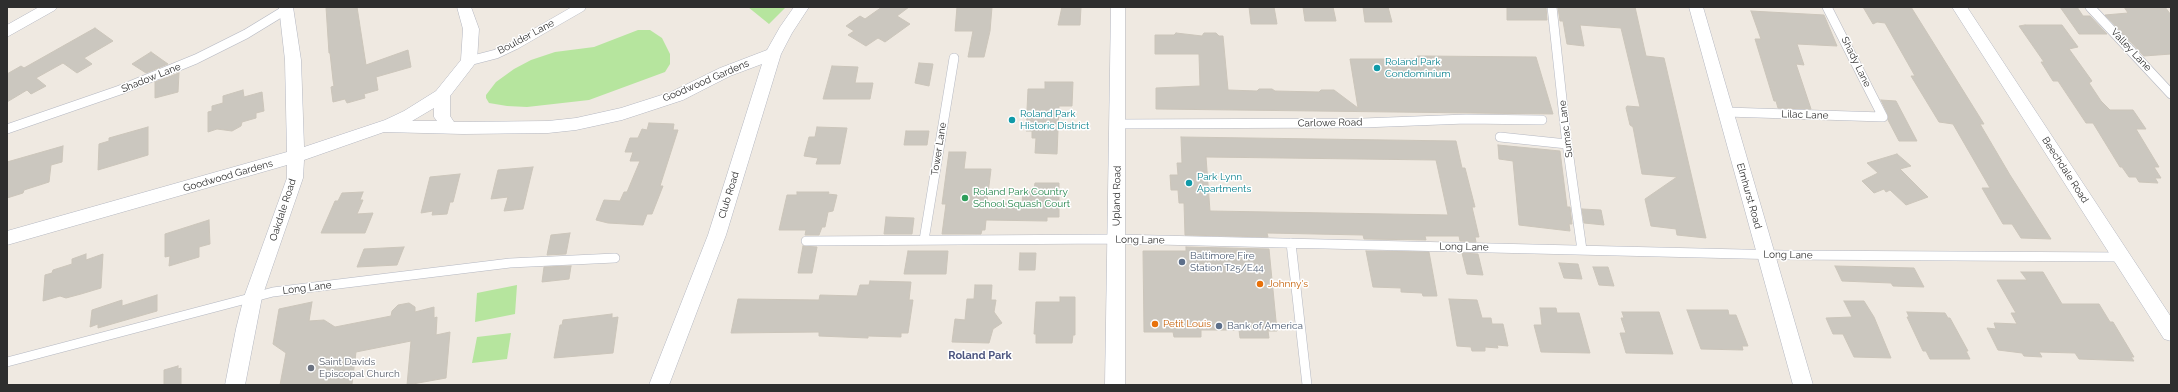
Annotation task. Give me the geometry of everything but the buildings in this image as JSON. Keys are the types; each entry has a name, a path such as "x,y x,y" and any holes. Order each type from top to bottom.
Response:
{"street":[{"path":"7,32 50,7"},
{"path":"383,126 410,115 442,95 469,61 472,46 471,29 464,7"},
{"name":"Club Road","path":"659,385 717,235 773,54 785,31 802,7"},
{"name":"Upland Road","path":"1115,385 1118,7"},
{"name":"Elmhurst Road","path":"1696,7 1802,385"},
{"name":"Beechdale Road","path":"1960,7 2171,333"},
{"name":"Oakdale Road","path":"235,385 245,328 253,297 295,178 296,156 293,60 286,8"},
{"name":"Goodwood Gardens","path":"7,238 296,156 383,126 450,128 548,127 576,124 622,114 678,96 724,72 773,54"},
{"path":"442,95 442,117 450,128"}],"lane":[{"name":"Boulder Lane","path":"469,61 496,54 515,45 581,7"},
{"name":"Sumac Lane","path":"1552,7 1567,144 1582,250"},
{"name":"Shady Lane","path":"1828,7 1883,117"},
{"name":"Valley Lane","path":"2090,7 2171,94"},
{"name":"Shadow Lane","path":"7,129 120,90 196,59 246,34 286,8"},
{"name":"Tower Lane","path":"924,240 954,58"},
{"name":"Lilac Lane","path":"1726,112 1883,117"},
{"name":"Carlowe Road","path":"1117,124 1363,123 1466,119 1542,120"},
{"path":"1500,137 1567,144"},
{"name":"Long Lane","path":"806,241 1116,239 1766,254 2122,258"},
{"path":"1291,243 1307,385"},
{"name":"Long Lane","path":"7,362 253,297 289,290 510,264 614,258"}],"green space":[{"path":"748,7 786,7 769,24"},
{"path":"638,30 650,30 662,38 670,54 670,64 665,72 589,100 527,107 489,103 486,98 486,95 496,82 514,69 531,60 555,52 594,47"},
{"path":"517,285 515,314 475,322 477,293"},
{"path":"511,333 507,359 472,363 477,337"}],"place":[{"name":"Roland Park Condominium","path":"1377,68"},
{"name":"Roland Park Historic District","path":"1012,120"},
{"name":"Park Lynn Apartments","path":"1189,183"},
{"name":"Roland Park Country School Squash Court","path":"965,198"},
{"name":"Baltimore Fire Station T25/E44","path":"1182,262"},
{"name":"Johnny's","path":"1260,284"},
{"name":"Petit Louis","path":"1155,324"},
{"name":"Bank of America","path":"1219,326"},
{"name":"Saint Davids Episcopal Church","path":"311,368"}],"district":[{"name":"Roland Park","path":"980,356"}]}
